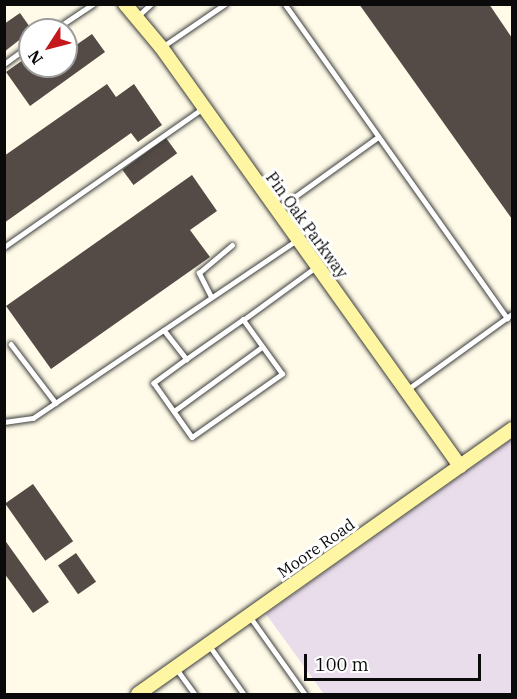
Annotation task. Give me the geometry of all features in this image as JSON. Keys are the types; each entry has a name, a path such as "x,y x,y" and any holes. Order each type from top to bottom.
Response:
{"street":[{"name":"Pin Oak Parkway","path":"125,4 138,16 161,47 460,466"},
{"name":"Moore Road","path":"138,694 513,429"}],"lane":[{"path":"72,18 93,4"},
{"path":"138,16 152,4"},
{"path":"161,47 225,4"},
{"path":"285,4 507,318"},
{"path":"4,64 18,54"},
{"path":"4,247 204,108"},
{"path":"276,210 378,137"},
{"path":"4,422 33,418 298,239"},
{"path":"212,297 199,273 232,245"},
{"path":"243,320 282,374 192,437 154,383 317,266"},
{"path":"406,391 513,314"},
{"path":"164,330 187,359"},
{"path":"12,344 56,403"},
{"path":"174,411 262,346"},
{"path":"250,616 305,694"},
{"path":"209,645 244,694"},
{"path":"176,668 195,694"}],"shaded area":[{"path":"512,439 512,694 324,694 266,614"}],"building":[{"path":"359,4 489,4 512,38 512,219"},
{"path":"20,13 24,18 18,18 18,41 4,52 4,24"},
{"path":"92,34 105,52 78,71 78,44"},
{"path":"18,64 18,78 69,78 30,106 6,72"},
{"path":"107,84 116,97 134,84 162,125 138,142 131,133 4,223 4,156"},
{"path":"166,138 177,153 133,185 122,170"},
{"path":"192,175 217,211 190,230 210,257 51,369 6,306"},
{"path":"33,484 73,541 45,561 5,504"},
{"path":"4,539 49,602 33,613 4,573"},
{"path":"76,553 96,582 78,594 58,566"}]}
